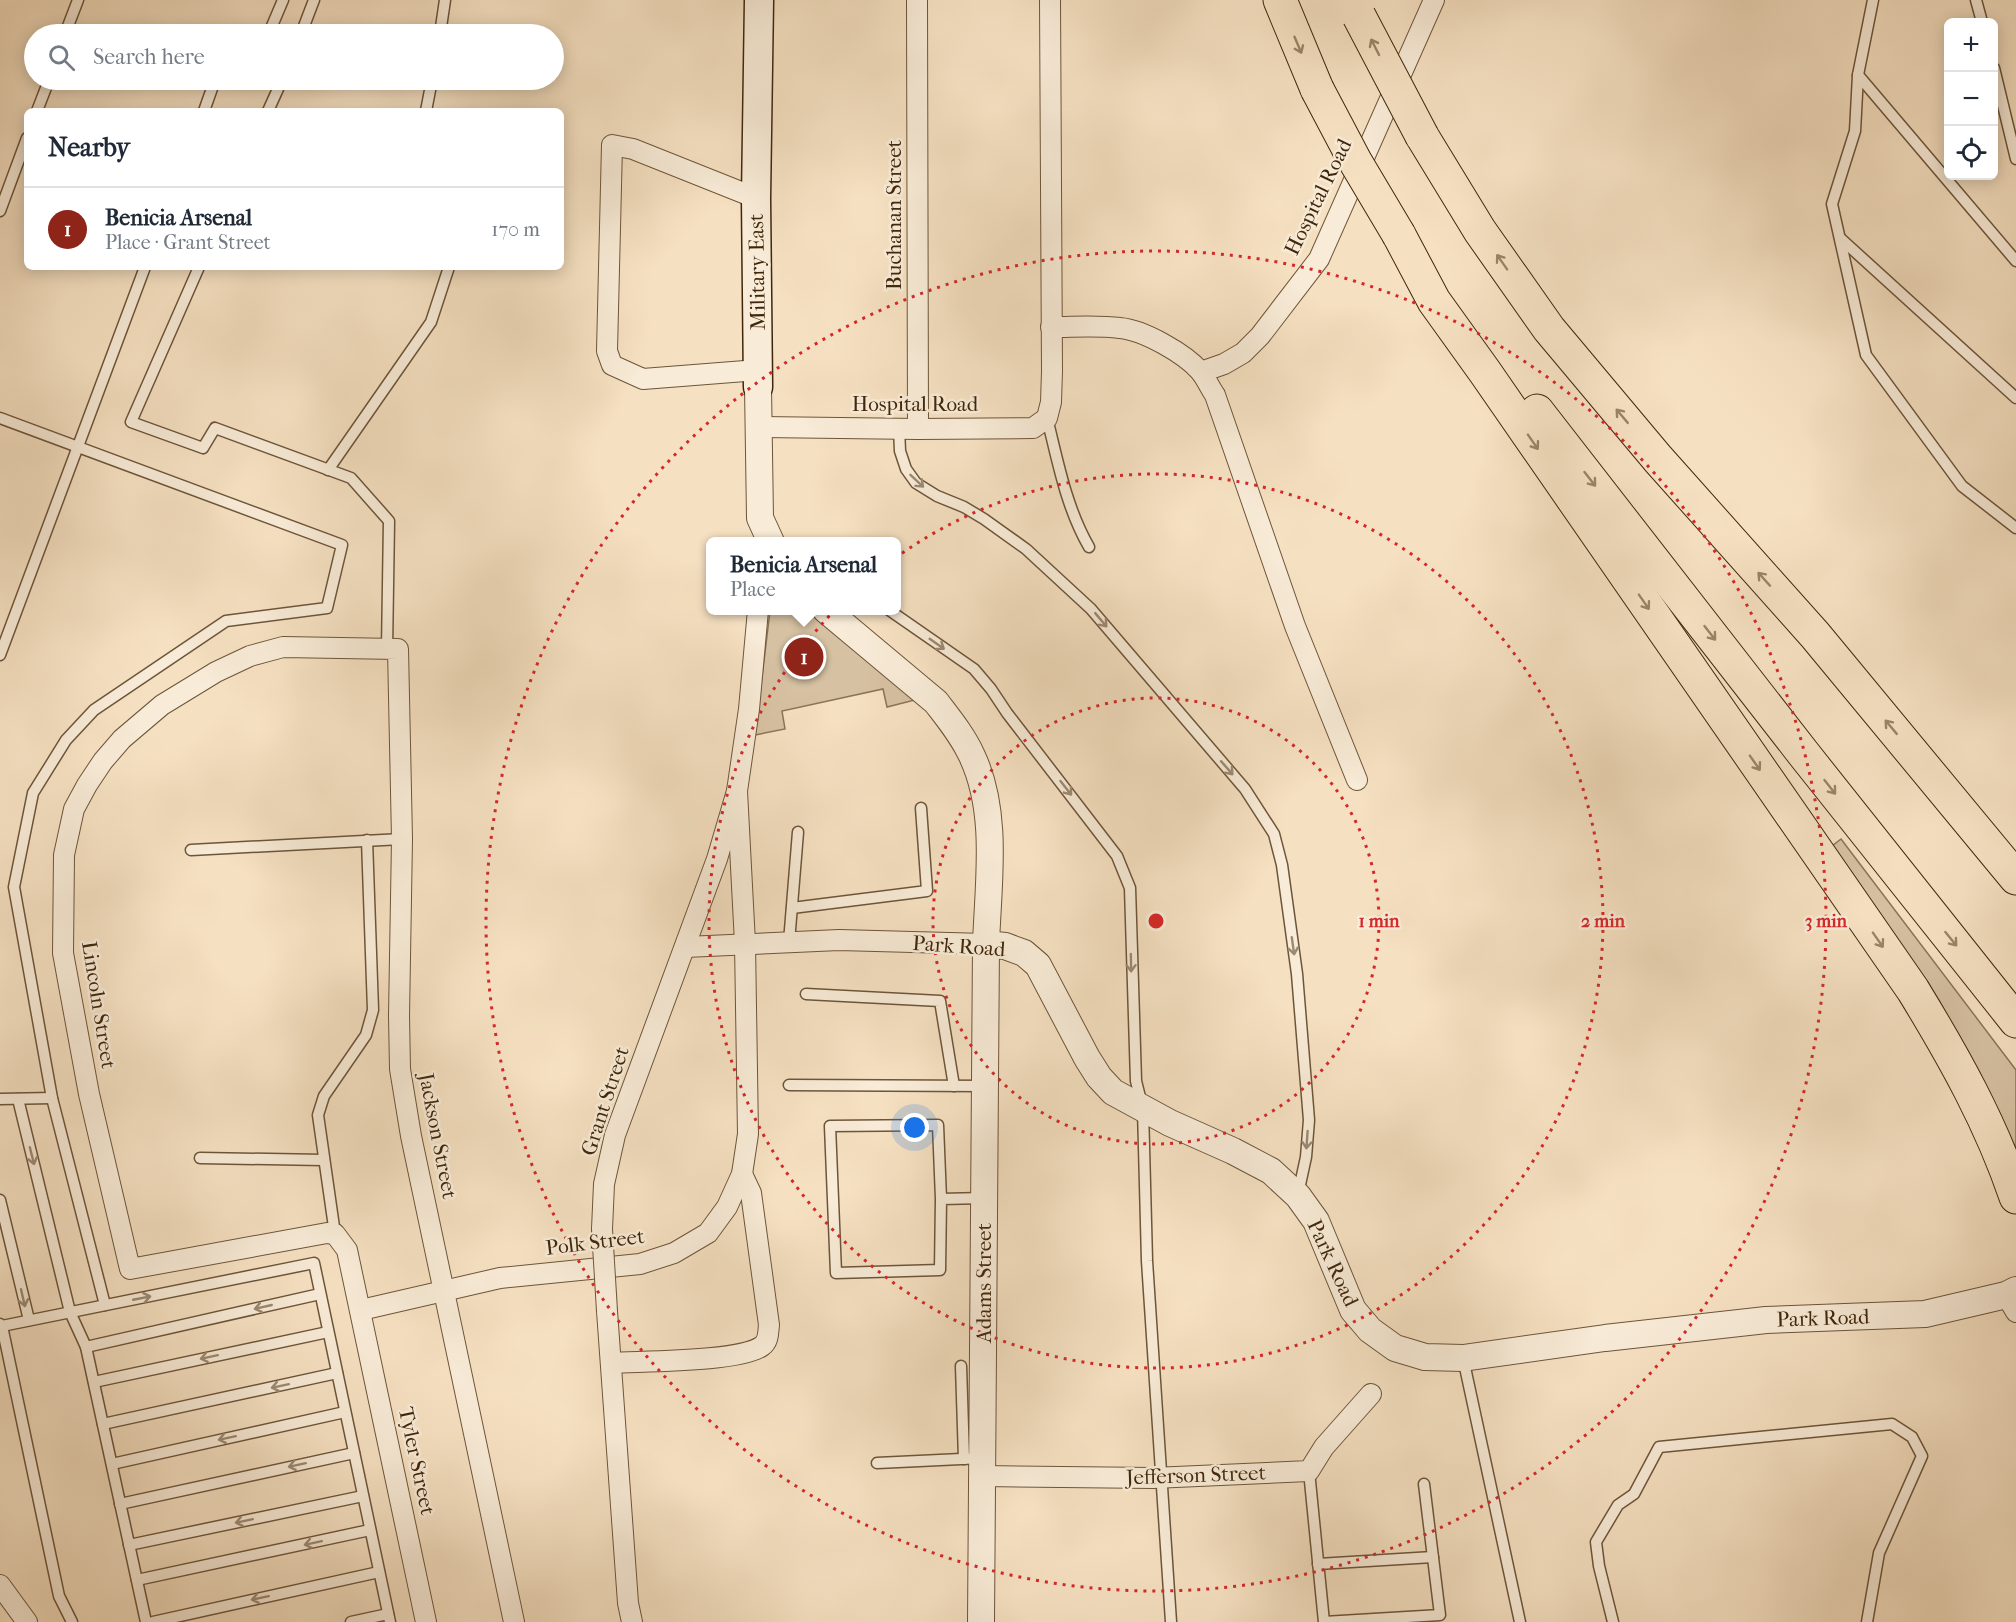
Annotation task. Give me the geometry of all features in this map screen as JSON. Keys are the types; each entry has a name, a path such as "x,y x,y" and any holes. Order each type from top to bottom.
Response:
{"highway":[{"path":"1280,0 1317,89 1434,301 1913,990 1952,1053 1977,1102 2012,1186"},
{"path":"1356,8 1422,136 1480,231 1549,329 1658,459 1815,636 2016,878"},
{"path":"1399,235 1445,291 1810,762 2016,1021"},
{"path":"1929,772 2016,855"}],"main road":[{"name":"Military East","path":"758,378 756,198 759,0"}],"street":[{"name":"Buchanan Street","path":"908,429 917,0"},
{"path":"1047,418 1051,402 1052,371 1050,0"},
{"name":"Hospital Road","path":"1201,372 1224,364 1243,352 1260,336 1318,259 1434,0"},
{"path":"756,198 633,149 612,146 607,351 612,364 643,379 758,378"},
{"path":"1051,327 1121,328 1137,332 1153,338 1201,372 1215,395 1295,626 1357,780"},
{"name":"Military East","path":"758,378 760,518 769,537"},
{"name":"Hospital Road","path":"759,427 1033,428 1047,418"},
{"name":"Grant Street","path":"632,1622 628,1603 607,1311 602,1229 604,1184 615,1136 717,858 737,791 749,709 758,615"},
{"path":"832,615 936,702 951,720 972,757 985,796 989,842 986,944"},
{"name":"Lincoln Street","path":"335,1234 327,1233 130,1269 89,1094 63,953 64,855 74,809 87,785 103,761 122,740 162,705 216,672 250,656 283,647 393,649"},
{"name":"Jackson Street","path":"393,649 402,839 400,1069 411,1136 514,1622"},
{"name":"Polk Street","path":"360,1310 500,1278 640,1264 674,1254 708,1233 727,1207 742,1174 748,1134 745,943 737,791"},
{"name":"Park Road","path":"685,946 839,940 986,944 1005,946 1024,953 1038,965 1087,1058 1099,1077 1113,1092 1170,1123 1271,1171 1298,1196 1316,1221 1353,1310 1370,1330 1395,1348 1425,1357 1463,1358 1605,1338 1766,1320 1925,1314 2013,1299"},
{"name":"Adams Street","path":"981,1622 976,1464 984,1198 986,944"},
{"path":"611,1363 725,1357 745,1353 764,1344 768,1338 769,1325 751,1193 742,1174"},
{"path":"335,1234 347,1250 360,1310"},
{"name":"Tyler Street","path":"360,1310 426,1622"},
{"path":"1309,1471 1324,1447 1371,1394"},
{"name":"Jefferson Street","path":"976,1464 1161,1478 1309,1471"},
{"path":"0,1585 27,1622"}],"lane":[{"path":"69,24 78,0"},
{"path":"273,24 283,0"},
{"path":"305,24 314,0"},
{"path":"441,24 445,0"},
{"path":"1873,0 1858,75 1855,131 1832,204 1866,355 1962,486 2016,528"},
{"path":"1976,0 1981,18"},
{"path":"1995,72 2015,154"},
{"path":"1858,75 2016,261"},
{"path":"38,108 45,90"},
{"path":"205,108 211,90"},
{"path":"269,108 277,90"},
{"path":"427,108 430,90"},
{"path":"0,211 24,146"},
{"path":"1840,238 2016,398"},
{"path":"0,655 144,270"},
{"path":"198,270 131,422 203,448 215,428 351,478 389,521 393,649"},
{"path":"328,470 431,322 448,270"},
{"path":"0,418 342,545 327,608 226,621 94,710 66,740 33,793 14,887 52,1098 105,1305"},
{"path":"1047,418 1064,488 1077,527 1089,547"},
{"path":"908,429 900,451 906,469 916,483 984,519 1026,549 1091,609 1245,789 1274,834 1282,865 1297,974 1309,1120 1306,1157 1298,1196"},
{"path":"896,615 974,669 1118,856 1130,888 1136,1081 1143,1109 1147,1261 1171,1622"},
{"path":"792,908 927,891 921,808"},
{"path":"789,942 798,832"},
{"path":"191,850 402,839"},
{"path":"335,1234 318,1115 324,1096 366,1035 373,1010 367,840"},
{"path":"806,993 939,1000 954,1086"},
{"path":"789,1085 985,1086"},
{"path":"0,1099 52,1098"},
{"path":"18,1099 70,1312 86,1347 146,1622"},
{"path":"938,1125 941,1198 940,1270 836,1273 830,1126 938,1125"},
{"path":"200,1158 324,1160"},
{"path":"941,1198 984,1198"},
{"path":"0,1200 29,1320"},
{"path":"72,1622 59,1596 1,1325 314,1263 389,1618 351,1622"},
{"path":"86,1347 320,1294"},
{"path":"94,1382 328,1332"},
{"path":"1463,1358 1520,1622"},
{"path":"877,1463 976,1464 961,1366"},
{"path":"103,1424 337,1373"},
{"path":"112,1464 345,1412"},
{"path":"1613,1622 1599,1566 1596,1542 1618,1505 1634,1494 1659,1447 1892,1424 1912,1437 1922,1456 1878,1553 1866,1622"},
{"path":"120,1504 354,1453"},
{"path":"1309,1471 1324,1622 1440,1615 1424,1484"},
{"path":"129,1545 363,1496"},
{"path":"137,1580 370,1530"},
{"path":"1318,1564 1432,1557"},
{"path":"153,1622 379,1572"}],"shaded area":[{"path":"770,615 812,615 915,700 887,707 883,689 782,711 785,729 755,735"},
{"path":"1841,839 2016,1070 2016,1160 1827,850"}],"place":[{"name":"Benicia Arsenal","path":"804,657"}]}
